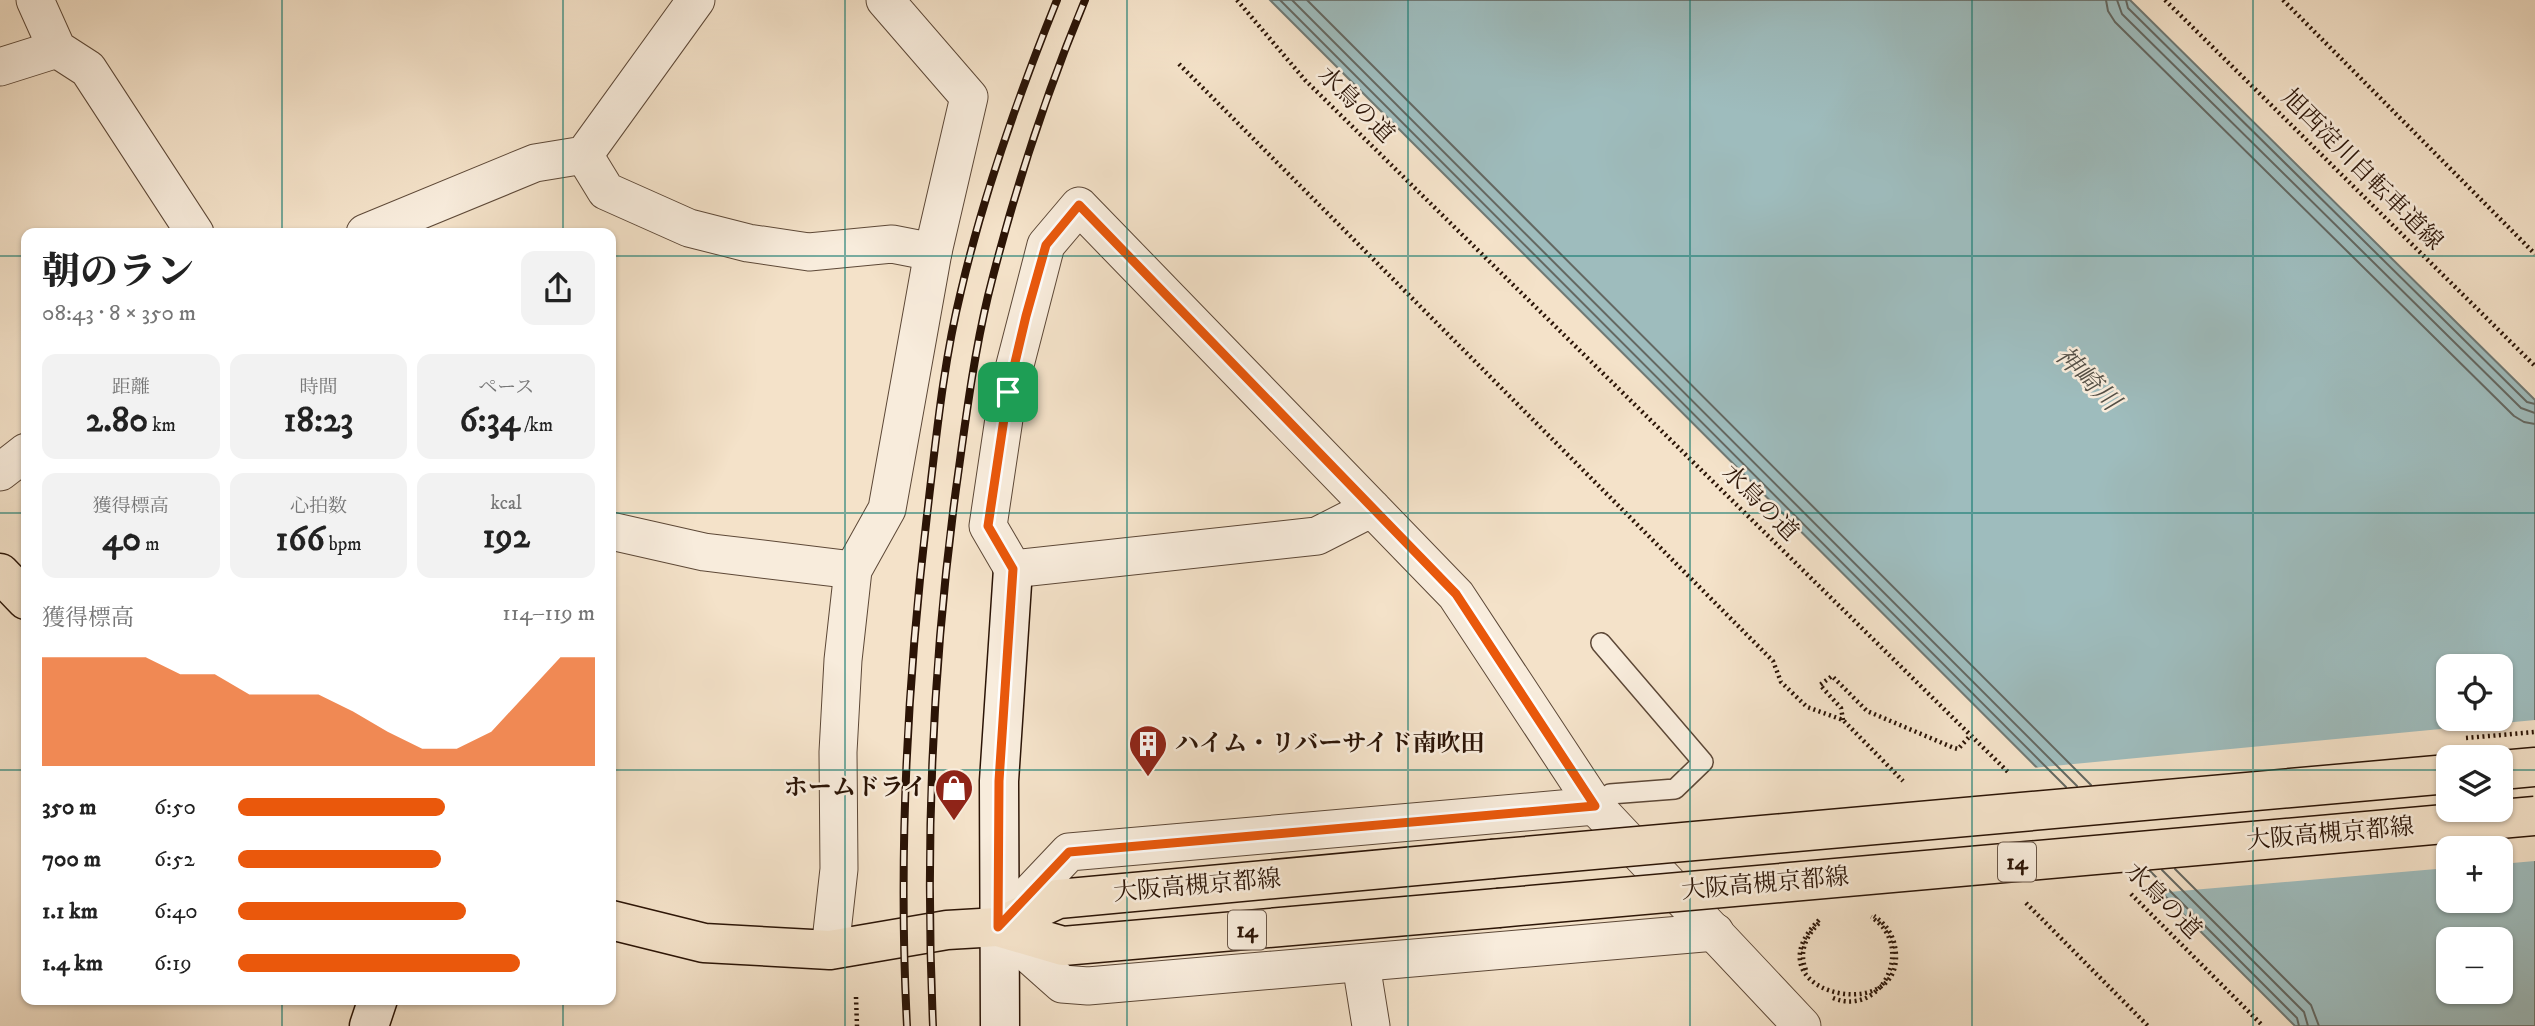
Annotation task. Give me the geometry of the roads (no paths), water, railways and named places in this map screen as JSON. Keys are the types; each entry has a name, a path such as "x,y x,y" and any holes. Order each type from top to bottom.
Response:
{"main road":[{"path":"0,573 21,595"},
{"path":"2513,769 2535,767"},
{"name":"大阪高槻京都線","path":"998,927 1058,899 2436,775"},
{"name":"大阪高槻京都線","path":"616,921 704,943 830,950 947,930 998,927 1063,946 2535,816"}],"street":[{"path":"35,0 57,49 88,69 192,228"},
{"path":"377,228 534,163 584,155 696,0"},
{"path":"830,950 839,869 838,752 843,660 853,570 887,509 933,253 969,97 885,0"},
{"path":"0,67 57,49"},
{"path":"584,155 606,191 689,228 748,243 809,252 892,244 933,253"},
{"path":"1000,1026 999,781 1013,569 988,526 1008,392 1046,245 1079,205 1456,594 1595,806 1802,1026"},
{"path":"0,472 21,456"},
{"path":"1013,569 1317,536 1371,508"},
{"path":"616,532 704,552 853,570"},
{"path":"998,927 1069,852 1595,806"},
{"path":"998,927 1062,984 1088,986 1715,932"},
{"path":"1361,964 1371,1026"},
{"path":"369,1026 376,1005"}],"lane":[{"path":"1595,806 1610,794 1675,789 1703,762 1601,643"}],"water":[{"name":"神崎川","path":"1270,0 2130,0 2535,400 2535,1026 2295,1026"}],"railway":[{"path":"907,1026 904,962 906,770 920,579 945,374 970,254 991,180 1057,0"},
{"path":"933,1026 930,891 932,757 941,623 966,416 988,296 1008,221 1043,109 1085,0"}],"place":[{"name":"ハイム・リバーサイド南吹田","path":"1148,778"},
{"name":"ホームドライ","path":"954,822"}]}
